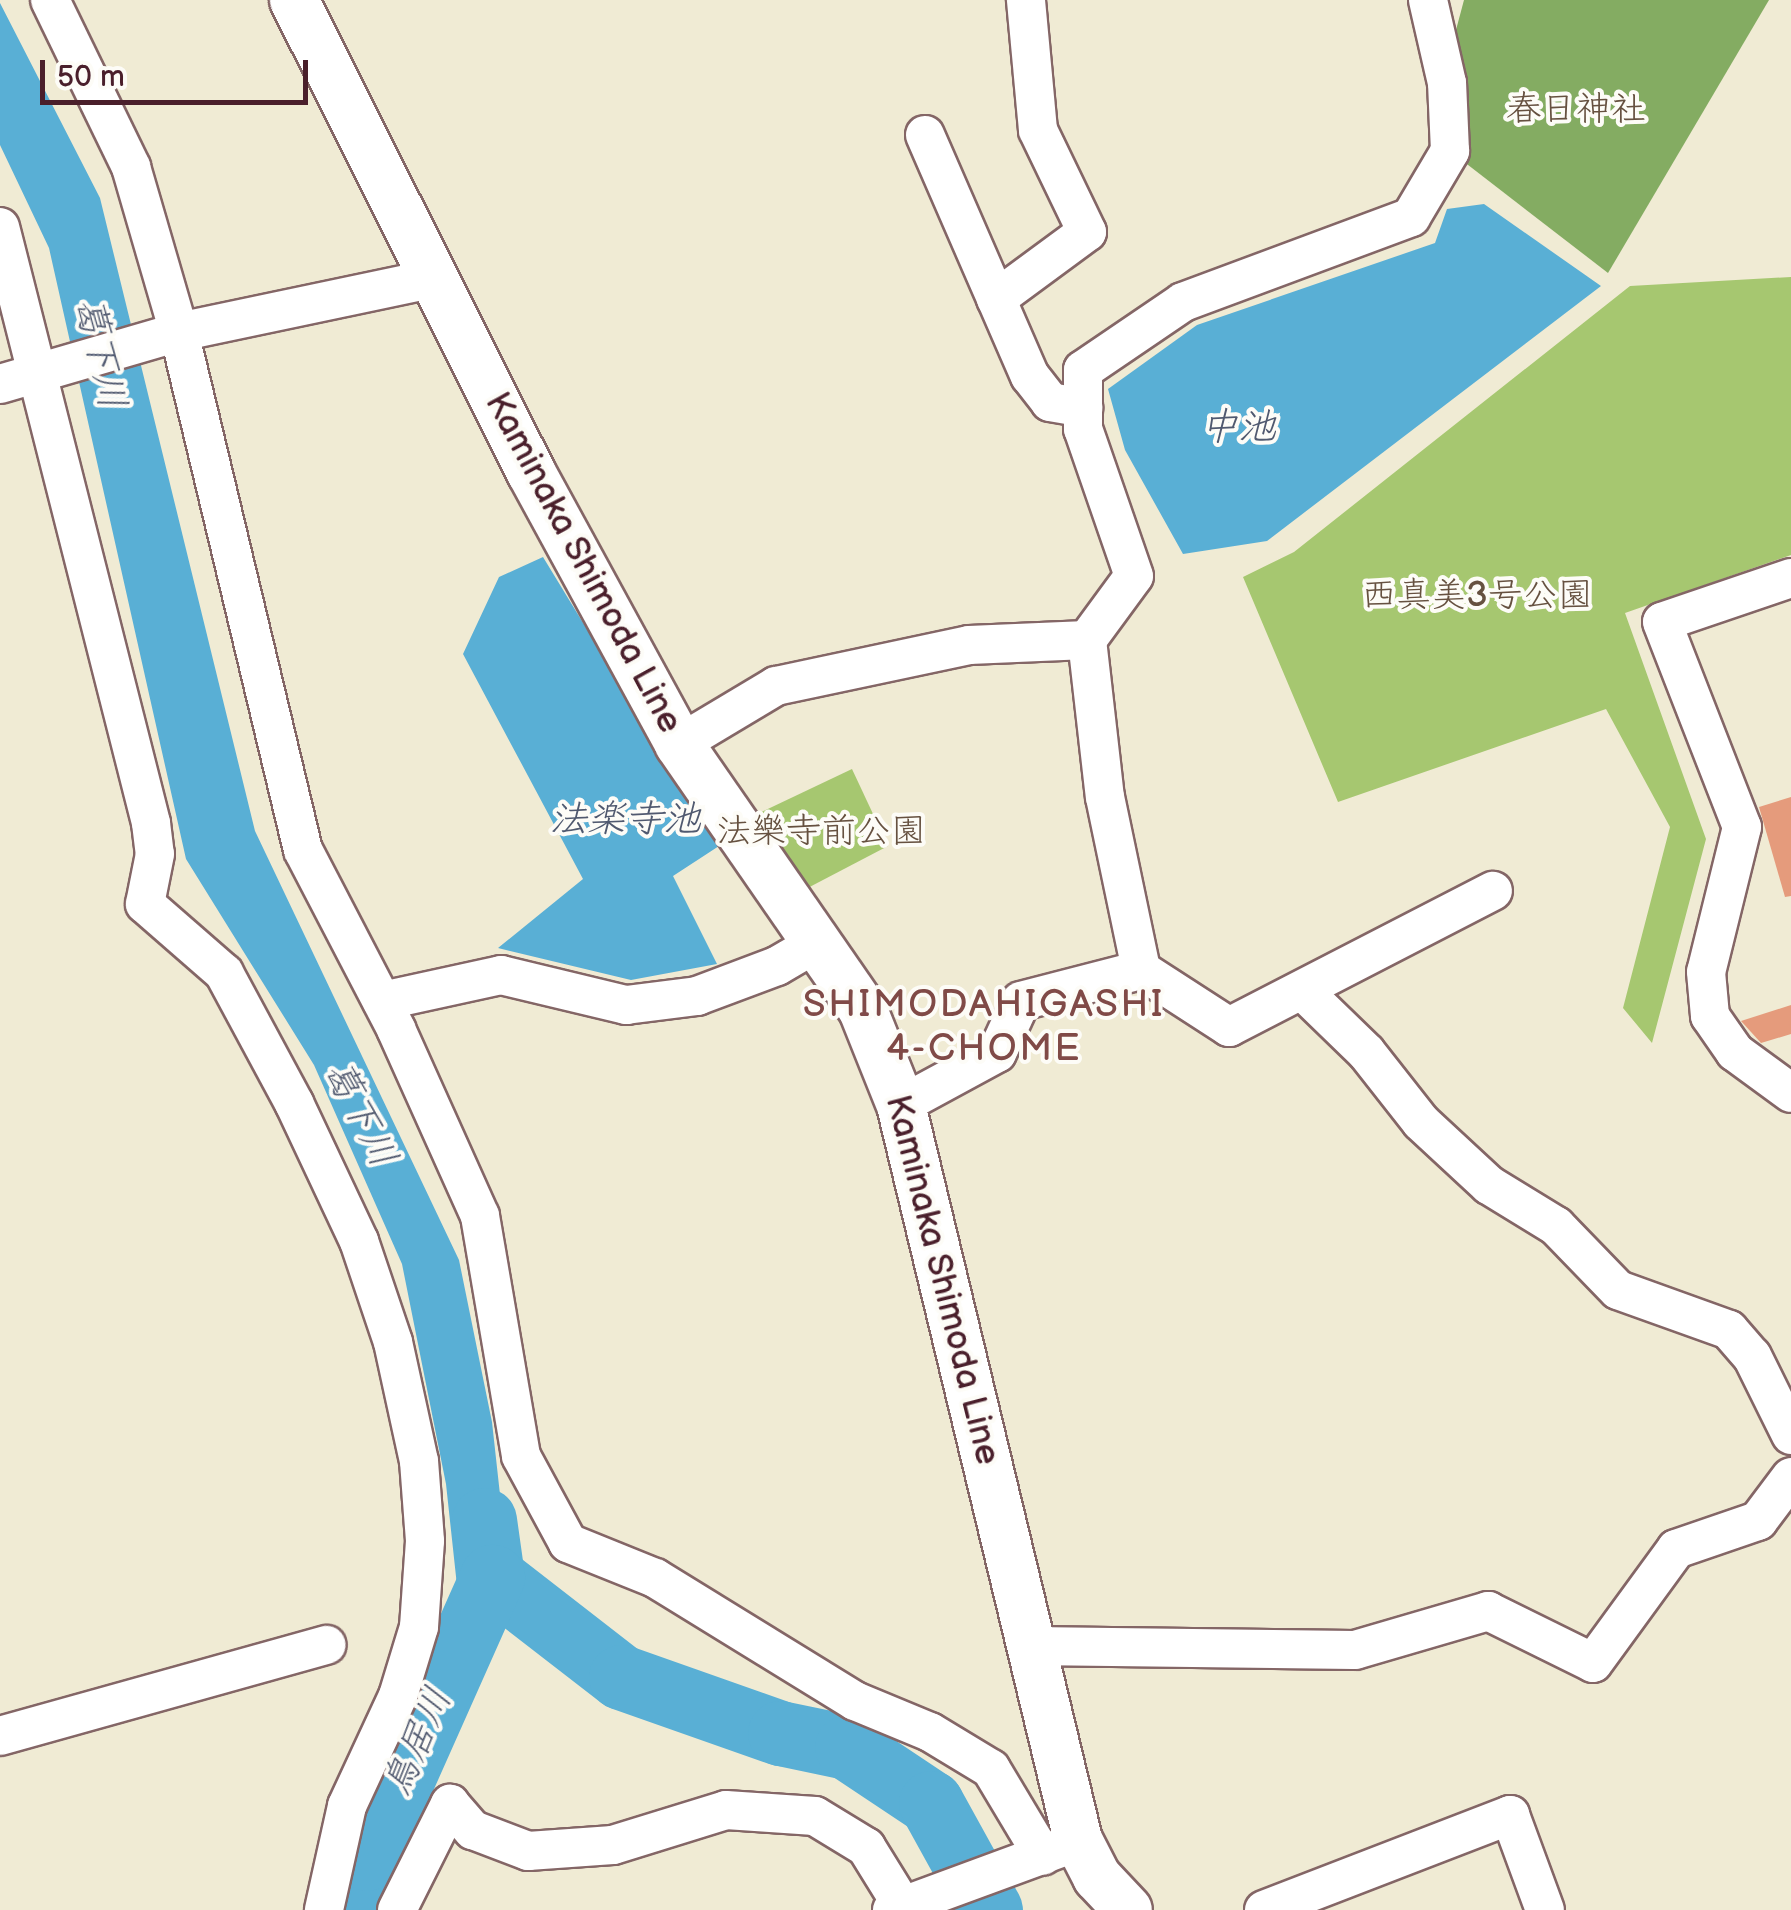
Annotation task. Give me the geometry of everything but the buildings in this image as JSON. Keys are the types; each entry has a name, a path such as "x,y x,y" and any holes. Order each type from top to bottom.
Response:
{"main road":[{"name":"Kaminaka Shimoda Line","path":"294,0 530,472 679,744 813,945 864,1010 902,1106 1030,1646 1061,1848 1098,1877 1128,1910"}],"street":[{"path":"50,0 130,166 179,332 304,850 382,1002 480,1216 521,1456 568,1543 655,1578 855,1701 930,1732 991,1769 1061,1848 900,1909 866,1846 815,1816 726,1810 614,1845 528,1851 473,1830 450,1804 398,1910"},
{"path":"996,299 1088,232 1038,130 1026,0"},
{"path":"1428,0 1447,83 1450,152 1411,216 1183,302 1083,370 1083,429 1134,576 1087,640 1105,796 1141,970 1229,1027 1493,891"},
{"path":"925,134 1030,376 1050,402 1082,408"},
{"path":"0,227 151,823 155,854 144,904 224,974 294,1104 359,1241 393,1342 418,1461 425,1541 418,1627 398,1696 347,1806 324,1910"},
{"path":"0,384 179,332 435,278"},
{"path":"1791,578 1662,622 1742,827 1706,972 1710,1016 1735,1052 1791,1093"},
{"path":"679,744 776,686 968,646 1087,640"},
{"path":"382,1002 502,975 626,1005 697,996 777,966 813,945"},
{"path":"902,1106 997,1052 1021,1000 1141,970"},
{"path":"1302,991 1366,1052 1421,1122 1489,1186 1556,1226 1618,1290 1728,1330 1752,1356 1791,1435"},
{"path":"1030,1646 1355,1650 1488,1611 1593,1663 1676,1549 1758,1521 1791,1478"},
{"path":"0,1736 327,1645"},
{"path":"1264,1910 1510,1815 1545,1910"}],"green space":[{"name":"春日神社","path":"1464,0 1769,0 1608,273 1450,151 1456,30"},
{"name":"西真美3号公園","path":"1791,277 1791,555 1625,613 1706,839 1652,1043 1623,1008 1670,827 1606,709 1338,802 1243,577 1294,552 1630,286"},
{"name":"法樂寺前公園","path":"852,769 888,846 800,892 749,818"}],"water":[{"path":"0,3 100,198 255,831 459,1260 492,1422 506,1549 529,1585 494,1621 458,1595 446,1484 402,1264 314,1065 186,859 49,248 0,145"},
{"name":"中池","path":"1484,204 1601,286 1267,541 1183,554 1125,450 1108,389 1197,325 1435,243 1447,209"},
{"name":"法楽寺池","path":"543,557 719,846 673,876 717,964 631,980 498,948 583,879 463,654 499,577"}],"waterway":[{"name":"葛下川","path":"484,1520 492,1577 621,1677 780,1733 847,1747 931,1803 990,1910"},
{"name":"鳥居川","path":"352,1910 367,1858 492,1577"}],"district":[{"name":"SHIMODAHIGASHI 4-CHOME","path":"984,1027"}]}
